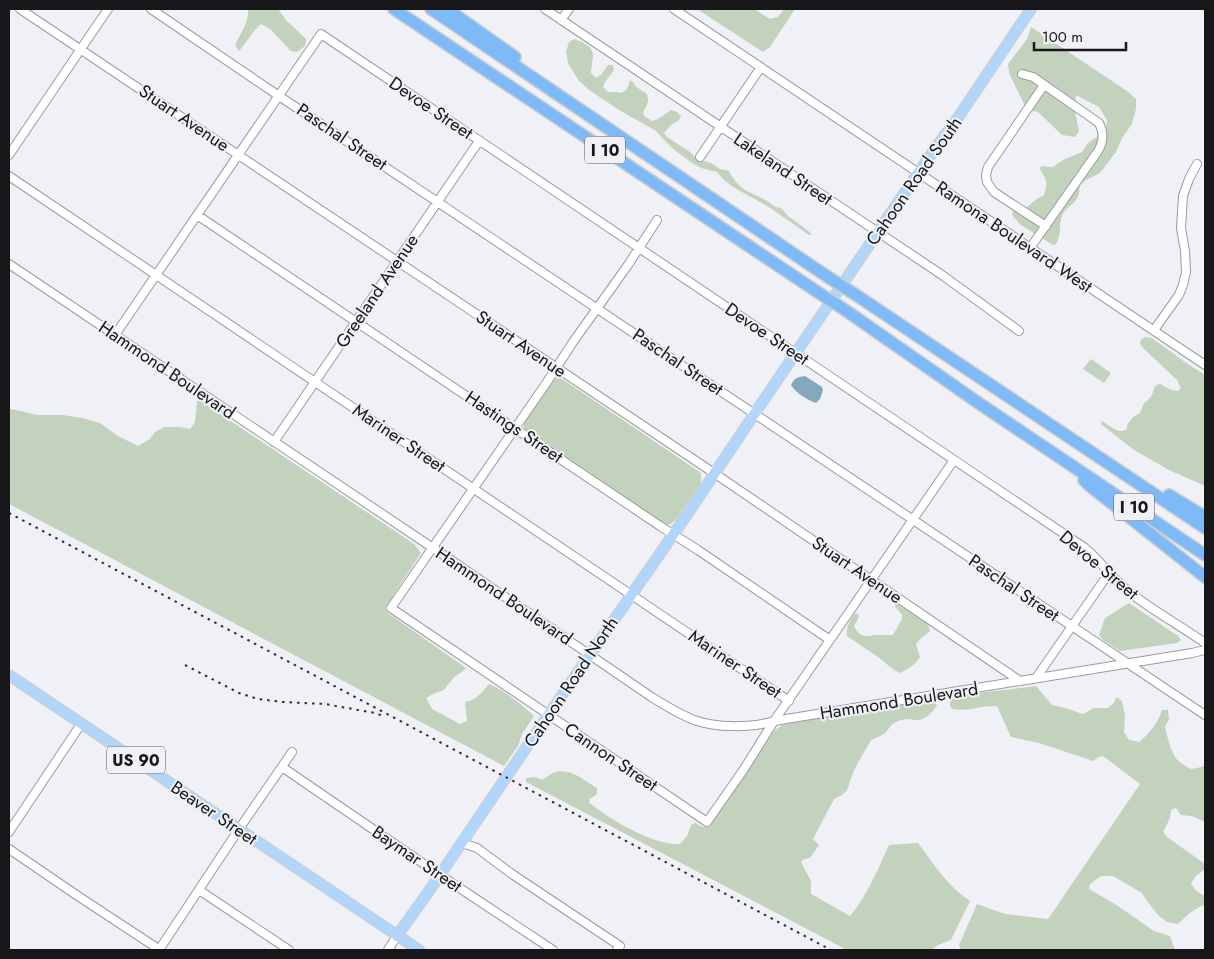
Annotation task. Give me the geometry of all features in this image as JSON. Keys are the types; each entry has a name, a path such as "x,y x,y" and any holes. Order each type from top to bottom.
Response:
{"highway":[{"name":"I 10","path":"394,9 848,312 1205,555"},
{"name":"I 10","path":"432,9 825,275 1205,528"},
{"path":"447,9 563,92 581,110"},
{"path":"1083,446 1205,516"},
{"path":"1063,459 1090,486 1205,577"}],"main road":[{"name":"Cahoon Road South","path":"796,353 1031,9"},
{"path":"755,413 796,353"},
{"name":"Cahoon Road North","path":"397,936 755,413"},
{"name":"Beaver Street","path":"9,675 420,950"}],"street":[{"name":"Stuart Avenue","path":"20,9 714,473 1020,681"},
{"path":"9,155 108,9"},
{"name":"Paschal Street","path":"152,9 279,96 1205,715"},
{"name":"Lakeland Street","path":"545,9 942,275 1019,331"},
{"path":"562,20 569,9"},
{"name":"Ramona Boulevard West","path":"674,9 1205,365"},
{"name":"Devoe Street","path":"279,96 320,34 1085,548 1131,594 1205,644"},
{"path":"700,157 761,67"},
{"path":"1022,74 1033,77 1099,123 1103,136 1102,145 1030,248"},
{"path":"1044,85 988,168 986,175 987,182 994,192 1046,226"},
{"path":"115,335 279,96"},
{"name":"Greeland Avenue","path":"274,442 479,141"},
{"path":"1154,330 1179,295 1183,285 1186,272 1185,251 1180,228 1183,196 1197,164"},
{"name":"Mariner Street","path":"9,176 789,700"},
{"name":"Hastings Street","path":"197,215 830,640"},
{"path":"432,547 628,265 657,220"},
{"name":"Hammond Boulevard","path":"9,264 666,706 695,720 735,726 763,724 1205,650"},
{"path":"774,721 954,460"},
{"name":"Cannon Street","path":"432,547 391,608 707,822 774,721"},
{"path":"1036,678 1109,573"},
{"path":"9,832 81,724"},
{"path":"9,849 159,950 292,752"},
{"name":"Baymar Street","path":"282,767 553,950"},
{"path":"462,843 477,848 619,948"},
{"path":"199,890 289,950"},
{"name":"Cahoon Road North","path":"388,950 397,936"}],"green space":[{"path":"248,9 278,9 286,20 306,39 305,46 297,52 291,51 270,29 261,24 239,51 235,45 246,23"},
{"path":"697,9 754,9 770,19 778,17 784,9 795,9 770,47 763,52"},
{"path":"1031,27 1127,91 1136,99 1136,109 1132,124 1122,138 1116,152 1100,173 1080,185 1076,201 1062,216 1060,232 1056,244 1053,245 1021,225 1012,215 1013,210 1020,213 1044,195 1046,182 1040,170 1041,166 1053,167 1063,160 1082,152 1087,144 1106,127 1107,120 1099,107 1076,95 1075,112 1079,131 1075,137 1062,135 1038,112 1027,110 1009,73 1008,64 1027,39"},
{"path":"574,39 586,44 591,49 593,55 591,73 596,78 601,75 608,65 613,65 614,70 603,87 608,92 622,93 627,89 630,80 647,94 648,101 644,116 652,121 671,110 677,112 681,116 664,133 667,137 690,152 697,159 729,171 741,187 775,207 781,208 811,235 769,207 733,187 717,172 701,168 692,163 672,148 656,131 589,90 579,81 568,63 566,52 569,42"},
{"path":"1145,337 1152,338 1205,375 1205,486 1169,470 1134,450 1101,424 1102,421 1115,429 1124,431 1133,417 1140,413 1155,386 1160,384 1171,390 1178,391 1181,388 1177,380 1142,347 1140,343"},
{"path":"1091,359 1111,373 1104,383 1083,369"},
{"path":"561,378 701,473 701,483 671,524 666,525 524,429 524,423 555,379"},
{"path":"197,401 201,401 414,544 421,553 385,608 388,613 466,668 454,677 444,690 426,698 432,709 460,724 467,721 465,702 476,698 489,684 513,698 534,716 522,734 518,746 504,766 9,504 9,409 38,415 62,415 83,418 100,423 118,436 138,446 164,427 190,429 195,422"},
{"path":"896,603 927,623 930,631 916,644 920,657 918,660 900,673 847,636 848,626 855,613 859,615 854,626 860,634 865,636 893,635 902,619 902,615 895,606"},
{"path":"1129,603 1178,636 1181,640 1177,643 1120,651 1103,640 1099,635 1105,618"},
{"path":"1036,686 1052,705 1083,714 1094,708 1108,708 1114,703 1116,697 1122,701 1125,716 1124,732 1129,740 1139,742 1153,728 1162,710 1168,710 1169,720 1165,726 1175,757 1191,769 1205,765 1205,822 1192,816 1181,815 1176,808 1171,810 1170,818 1163,832 1167,837 1205,864 1205,869 1191,883 1196,891 1205,896 1205,905 1193,910 1178,924 1167,922 1158,915 1142,893 1113,876 1101,876 1090,884 1089,889 1115,904 1154,931 1170,936 1175,950 961,950 959,945 977,904 1005,914 1048,919 1140,784 1103,756 1093,761 1039,743 1011,737 997,706 958,710 952,709 950,705 950,700 962,695"},
{"path":"925,699 933,701 937,705 927,716 919,720 900,720 891,725 885,733 871,740 854,770 847,790 834,799 813,839 819,845 810,858 804,859 801,862 811,881 811,894 850,916 867,891 889,845 918,843 948,882 970,901 951,940 938,945 932,950 847,950 526,782 526,778 535,777 542,780 556,772 573,773 597,788 597,794 589,802 607,816 632,830 658,841 680,844 687,836 691,825 695,823 703,827 709,827 775,730 782,725"}],"water":[{"path":"805,376 822,387 820,399 816,403 802,396 791,385 796,378"}],"railway":[{"path":"9,513 831,950"},
{"path":"185,665 239,693 258,699 325,704 383,716"}]}
